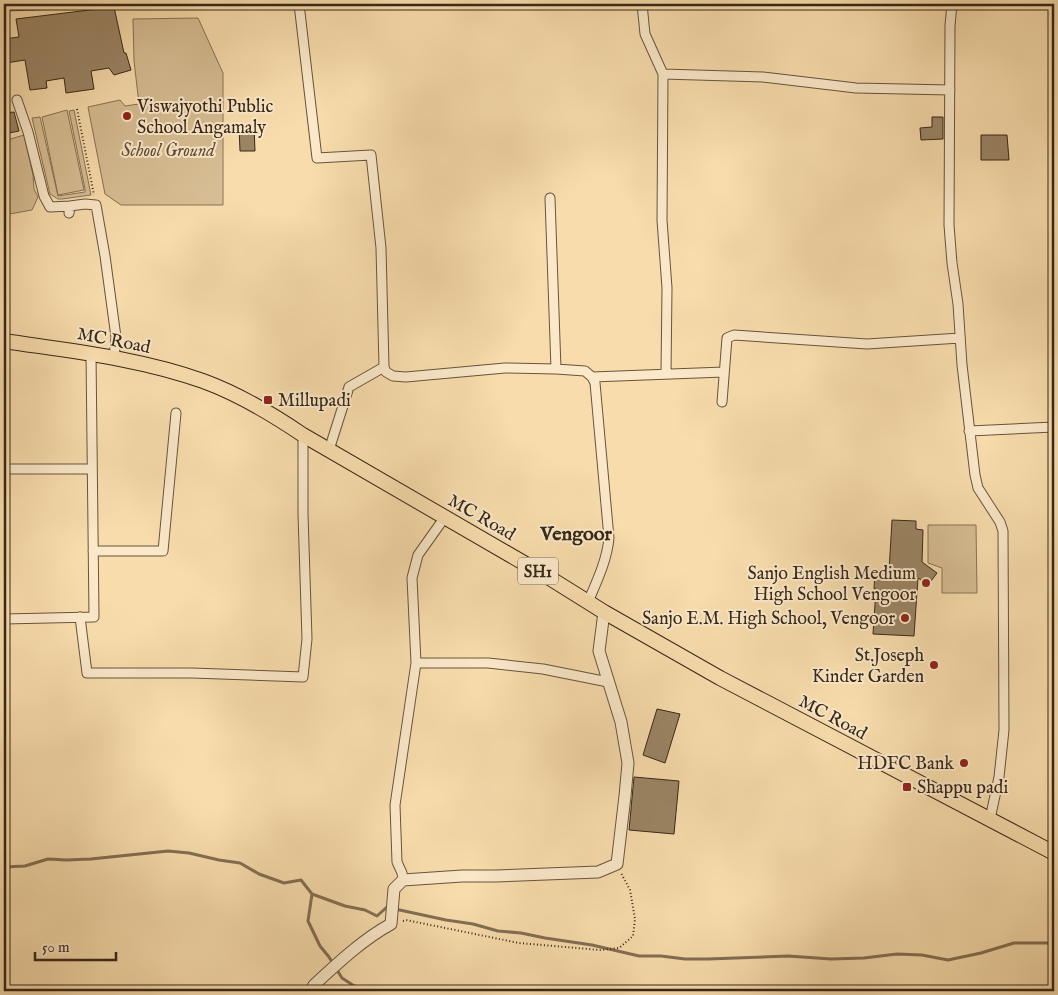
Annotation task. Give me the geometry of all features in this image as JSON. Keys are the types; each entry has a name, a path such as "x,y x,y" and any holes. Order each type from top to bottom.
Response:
{"main road":[{"name":"MC Road","path":"4,341 114,358 157,367 204,381 242,398 303,436 548,576 604,612 729,683 1054,853"}],"street":[{"path":"4,6 67,4"},
{"path":"299,4 317,158 371,154 381,248 384,367 386,372 393,376 406,377 505,368 556,369 585,371 592,377 595,383 609,538 605,560 588,602"},
{"path":"642,4 645,34 663,74 662,220 667,288 666,374"},
{"path":"952,4 949,225 952,263 958,304 962,365 975,475 978,488 1000,522 1003,531 1004,730 999,777 990,819"},
{"path":"663,74 763,77 856,88 950,90"},
{"path":"17,100 28,132 44,196 50,207 69,210 85,204 96,205 116,337 114,358"},
{"path":"550,198 556,369"},
{"path":"722,402 727,338 734,335 867,344 960,338"},
{"path":"4,620 94,617 90,354"},
{"path":"329,450 349,387 384,367"},
{"path":"592,377 724,372"},
{"path":"93,551 163,551 176,413"},
{"path":"969,431 1054,426"},
{"path":"80,617 87,673 303,676 307,639 303,514 303,436"},
{"path":"4,468 92,469"},
{"path":"403,880 398,862 395,805 416,663 412,578 418,555 445,517"},
{"path":"312,991 314,985 348,955 376,932 391,924 394,888 403,880 462,876 598,872 617,864 628,763 621,722 599,651 604,612"},
{"path":"416,663 488,663 543,669 608,682"}],"path":[{"path":"77,109 94,199"},
{"path":"391,924 406,920 519,943 600,950 620,948 633,936 635,919 630,890 617,864"}],"green space":[{"name":"School Ground","path":"198,18 223,73 223,205 121,205 105,194 88,107 120,100 125,106 139,104 134,61 133,19"},
{"path":"67,110 84,190 58,195 42,117"},
{"path":"74,110 91,195 58,199 50,194 32,118 40,117 58,196 85,192 69,111"},
{"path":"24,135 33,175 34,189 38,197 32,210 4,215 4,141"},
{"path":"928,525 976,525 977,593 942,593 942,568 928,563"}],"building":[{"path":"114,7 124,53 126,53 131,70 114,75 109,68 91,71 94,89 66,93 64,78 46,81 47,88 30,90 25,60 6,63 4,39 19,37 16,19"},
{"path":"14,112 19,131 4,134 4,113"},
{"path":"932,117 943,117 943,139 921,140 920,128 932,127"},
{"path":"239,126 254,126 255,151 240,151"},
{"path":"981,135 1007,135 1009,160 981,160"},
{"path":"892,520 916,521 916,529 923,530 922,562 937,573 928,585 918,578 914,636 873,634 876,589 874,589 875,570 889,571"},
{"path":"657,709 680,714 665,763 643,755"},
{"path":"634,777 679,781 674,834 629,830"}],"waterway":[{"path":"4,867 25,866 48,859 91,859 168,851 240,863 259,874 284,883 301,880 312,894 308,921 320,946 342,978 362,991"},
{"path":"312,894 345,906 365,910 377,916 389,907"},
{"path":"395,909 473,924 498,931 592,945 639,956 685,959 788,956 831,959 897,954 922,955 948,960 1014,943 1054,943"}],"place":[{"name":"Viswajyothi Public School Angamaly","path":"127,116"},
{"name":"Millupadi","path":"268,400"},
{"name":"Sanjo English Medium High School Vengoor","path":"926,583"},
{"name":"Sanjo E.M. High School, Vengoor","path":"905,618"},
{"name":"St.Joseph Kinder Garden","path":"934,665"},
{"name":"HDFC Bank","path":"964,763"},
{"name":"Shappu padi","path":"907,787"}],"district":[{"name":"Vengoor","path":"576,533"}]}
